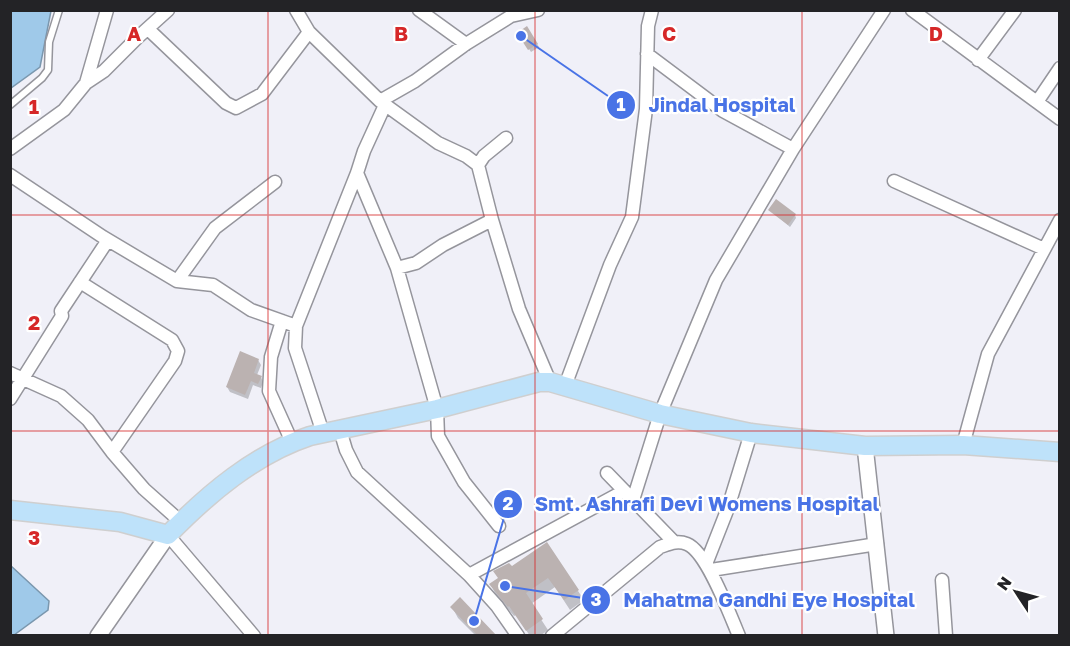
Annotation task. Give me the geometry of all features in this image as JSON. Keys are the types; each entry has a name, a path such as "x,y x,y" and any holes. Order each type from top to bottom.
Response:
{"main road":[{"path":"10,510 175,529 203,501 243,470 292,442 436,409 523,385 557,384 660,414 751,433 865,446 963,445 1059,452"}],"street":[{"path":"86,83 107,10"},
{"path":"10,149 64,110 86,83 104,71 168,10"},
{"path":"296,10 309,32 383,103 438,143 466,156 478,165 519,309 557,384"},
{"path":"419,10 466,44"},
{"path":"518,636 497,606 469,575 357,472 332,432 295,348 296,326 383,103 466,44 511,16 538,10"},
{"path":"557,384 632,217 646,109 648,26 651,10"},
{"path":"469,575 628,495 716,280 793,149 884,10"},
{"path":"912,10 1059,118"},
{"path":"978,60 1015,10"},
{"path":"148,29 226,103 236,108 262,94 309,32"},
{"path":"647,54 723,111 793,149"},
{"path":"1037,102 1059,68"},
{"path":"478,165 484,156 506,138"},
{"path":"357,173 397,268 436,409 438,436 464,482 499,526"},
{"path":"10,175 108,240 177,281 213,285 251,310 296,326"},
{"path":"894,180 1044,249"},
{"path":"177,281 215,228 275,182"},
{"path":"397,268 416,263 443,245 492,220"},
{"path":"963,445 988,354 1059,220"},
{"path":"10,399 108,240"},
{"path":"80,282 172,340 178,351 175,361 112,452"},
{"path":"282,321 272,357 269,391 292,442"},
{"path":"10,373 61,396 88,420 175,529 254,636"},
{"path":"708,567 751,433"},
{"path":"865,446 886,636"},
{"path":"607,473 674,542"},
{"path":"98,636 175,529"},
{"path":"552,636 660,548 674,542 689,544 708,567 739,636"},
{"path":"708,567 877,544"},
{"path":"942,580 946,636"}],"lane":[{"path":"10,105 48,70 49,42 59,10"}],"water":[{"path":"11,10 51,11 40,67 11,88"},
{"path":"10,565 49,601 48,610 14,635 11,635"}],"building":[{"path":"527,26 538,44 528,50 517,33"},
{"path":"776,199 796,214 788,225 768,210"},
{"path":"240,351 259,359 254,373 262,376 258,384 251,381 245,395 226,387"},
{"path":"547,542 579,590 564,600 548,578 526,593 543,619 526,631 509,606 489,584 498,578 493,571 509,563 512,566"},
{"path":"460,597 497,636 478,636 450,607"}],"place":[{"name":"Jindal Hospital","path":"521,36"},
{"name":"Mahatma Gandhi Eye Hospital","path":"505,586"},
{"name":"Smt. Ashrafi Devi Womens Hospital","path":"474,621"}]}
